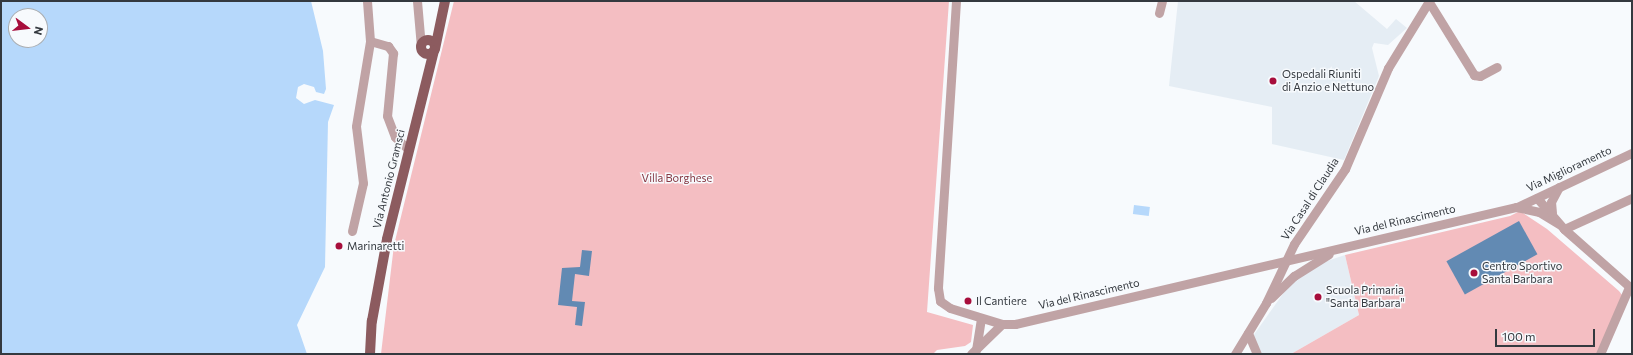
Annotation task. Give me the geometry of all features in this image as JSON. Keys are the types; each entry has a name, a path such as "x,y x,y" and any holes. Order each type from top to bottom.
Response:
{"main road":[{"path":"424,44 440,21 445,1"},
{"name":"Via Antonio Gramsci","path":"370,354 377,288 408,149 434,50 440,21"},
{"path":"424,44 434,43 434,50"},
{"name":"Via Antonio Gramsci","path":"424,44 425,81"}],"street":[{"path":"352,231 363,178 357,117 370,41 367,1"},
{"name":"Via Antonio Gramsci","path":"417,1 424,44"},
{"name":"Via del Rinascimento","path":"956,1 938,295 947,306 1002,324 1019,323 1516,207 1539,212 1561,226 1630,288"},
{"path":"1159,13 1162,1"},
{"path":"1429,1 1474,75 1480,76 1497,67"},
{"name":"Via Casal di Claudia","path":"1266,303 1285,261 1345,169 1388,68 1429,1"},
{"path":"370,41 388,46 393,53 388,116 395,137 408,149"},
{"name":"Via Miglioramento","path":"1516,207 1632,153"},
{"path":"1552,213 1551,202 1559,186"},
{"path":"1536,198 1539,212"},
{"name":"Via del Rinascimento","path":"1536,198 1552,213 1561,226"},
{"path":"1561,226 1632,198"},
{"path":"1235,354 1266,303 1305,268 1341,247"},
{"path":"1600,354 1630,288"},
{"path":"974,352 981,318"},
{"path":"974,352 1002,324"},
{"path":"1248,334 1257,354"}],"shaded area":[{"name":"Ospedali Riuniti di Anzio e Nettuno","path":"1178,1 1354,1 1387,29 1396,19 1407,28 1388,45 1374,43 1372,48 1379,76 1344,160 1272,144 1272,107 1169,86"},
{"name":"Scuola Primaria \"Santa Barbara\"","path":"1345,255 1359,315 1291,354 1262,354 1253,336 1290,284 1312,266"}],"green space":[{"name":"Villa Borghese","path":"454,1 949,1 927,312 973,325 971,342 965,346 937,350 933,354 381,354 394,245"},
{"name":"Centro Sportivo Santa Barbara","path":"1520,211 1547,229 1622,295 1599,354 1291,354 1359,315 1345,255 1510,216"}],"water":[{"path":"1,1 311,1 323,51 326,89 324,94 316,92 314,87 304,84 298,87 296,98 304,104 315,100 334,105 328,122 325,267 297,325 307,354 1,354"},
{"path":"1134,205 1150,207 1149,216 1133,214"}],"building":[{"path":"1519,221 1537,254 1465,294 1446,261"},
{"path":"582,250 592,251 589,276 575,274 572,301 585,302 582,326 575,325 577,307 558,305 562,268 580,267"}],"place":[{"name":"Ospedali Riuniti di Anzio e Nettuno","path":"1273,81"},
{"name":"Marinaretti","path":"339,246"},
{"name":"Centro Sportivo Santa Barbara","path":"1474,273"},
{"name":"Scuola Primaria \"Santa Barbara\"","path":"1318,297"},
{"name":"Il Cantiere","path":"968,301"}]}
